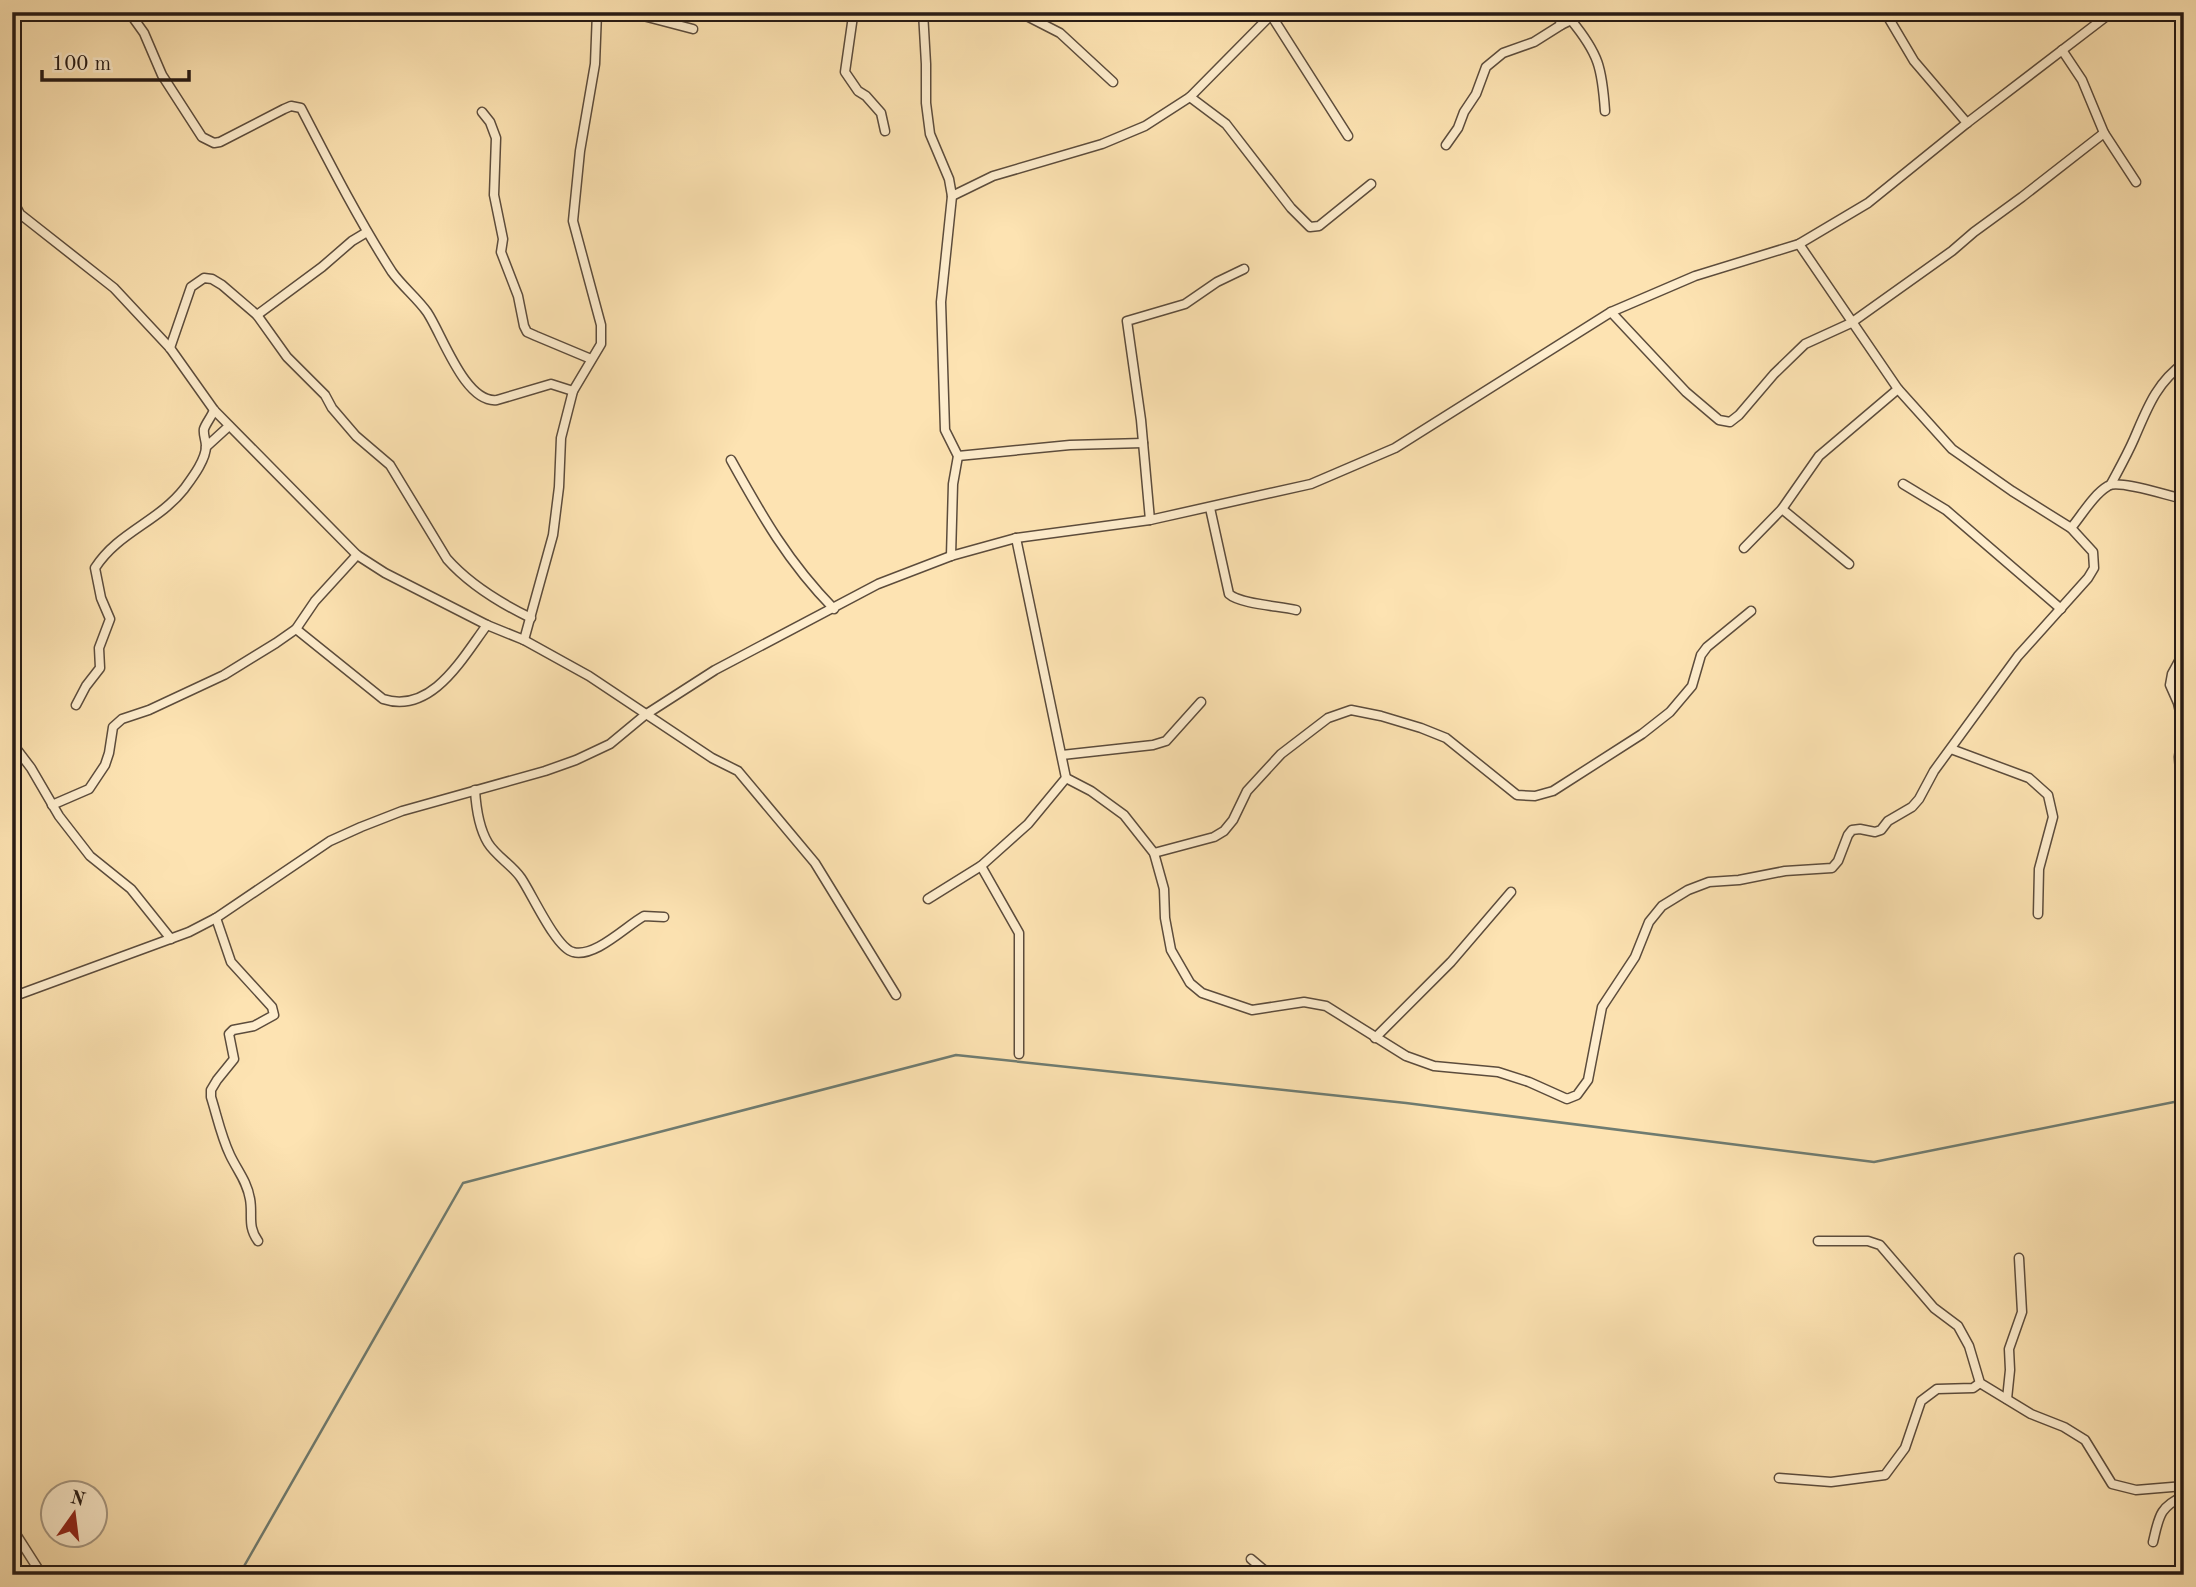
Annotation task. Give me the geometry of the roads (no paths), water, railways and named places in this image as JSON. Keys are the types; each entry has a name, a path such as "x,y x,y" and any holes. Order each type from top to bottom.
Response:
{"street":[{"path":"12,30 17,12"},
{"path":"129,12 144,33 162,75 202,137 214,143 220,142 291,106 301,108 367,232 394,275 427,313 449,355 477,394 491,401 551,384 573,391"},
{"path":"524,640 553,535 561,438 573,391 601,344 601,325 573,221 580,151 595,64 597,12"},
{"path":"628,12 693,29"},
{"path":"856,12 853,16 845,72 858,91 881,113 885,131"},
{"path":"923,12 926,103 930,134 949,179 951,196 941,302 945,430 958,456 953,484 951,556"},
{"path":"1019,12 1060,33 1113,82"},
{"path":"1558,12 1561,25"},
{"path":"1446,145 1476,94 1486,67 1494,59 1534,42 1588,12"},
{"path":"1885,12 1914,61 1966,123"},
{"path":"12,997 171,939 216,918 330,841 402,811 545,771 610,744 645,715 715,670 878,584 951,556 1016,538 1150,520 1311,484 1395,448 1611,312 1695,276 1799,244 1868,203 1966,123 2112,12"},
{"path":"951,196 993,176 1044,162 1145,126 1190,97 1273,14 1348,136"},
{"path":"1571,20 1590,43 1599,60 1605,111"},
{"path":"2062,50 2082,80 2104,133 2136,182"},
{"path":"1190,97 1226,124 1291,208 1310,227 1319,226 1371,184"},
{"path":"482,112 496,138 494,195 503,239 501,252 519,296 524,326 527,332 591,359"},
{"path":"1611,312 1686,392 1719,420 1730,422 1805,344 1851,323 1952,251 2104,133"},
{"path":"12,199 20,214 114,288 170,348 214,410 357,555 385,573 487,625 524,640 589,676 645,715 738,771 815,863 896,995"},
{"path":"257,314 367,232"},
{"path":"1066,778 1124,815 1154,853 1164,889 1164,919 1171,950 1189,983 1202,993 1252,1010 1304,1002 1326,1006 1406,1056 1434,1066 1498,1072 1566,1099 1572,1098 1584,1088 1588,1080 1602,1007 1635,957 1649,922 1662,906 1688,890 1709,882 1739,880 1785,871 1832,868 1836,865 1852,830 1881,830 1888,821 1912,807 2018,656 2094,568 2093,552 2071,528 1952,449 1898,389 1799,244"},
{"path":"1150,520 1127,321 1185,304 1217,282 1244,269"},
{"path":"170,348 191,287 204,278 222,285 257,314 287,357 326,395 332,408 356,436 390,465 447,559 458,572 499,602 531,618"},
{"path":"2071,528 2102,490 2111,484 2133,442 2151,398 2171,372 2184,363"},
{"path":"1744,548 1782,509 1819,456 1898,389"},
{"path":"206,447 204,429 214,410"},
{"path":"76,705 100,668 99,648 110,619 101,598 95,568 117,542 159,513 184,488 198,467 206,447 229,426"},
{"path":"958,456 1070,445 1143,443"},
{"path":"730,460 777,539 805,579 834,609"},
{"path":"1903,484 1946,510 2061,608"},
{"path":"2111,484 2124,484 2184,499"},
{"path":"1210,508 1229,594 1242,602 1264,603 1296,610"},
{"path":"1782,509 1849,564"},
{"path":"928,898 981,866 1028,824 1066,778 1016,538"},
{"path":"52,805 89,789 105,765 109,753 110,732 122,719 149,710 224,675 296,629 315,601 357,555"},
{"path":"1154,853 1214,837 1224,831 1233,820 1247,791 1280,754 1328,718 1351,710 1411,725 1446,738 1517,794 1535,796 1553,791 1642,734 1670,712 1692,687 1701,655 1707,647 1751,611"},
{"path":"296,629 390,702 425,696 443,683 487,625"},
{"path":"2184,652 2172,674 2170,685 2183,725 2179,757 2184,834"},
{"path":"1062,755 1153,745 1166,741 1201,702"},
{"path":"12,743 32,768 52,805 90,856 131,889 171,939"},
{"path":"1951,749 2029,778 2048,794 2053,817 2039,869 2038,914"},
{"path":"475,790 477,809 488,843 521,879 532,901 565,948 575,953 584,952 613,938 644,916 664,917"},
{"path":"981,866 1019,933 1019,1055"},
{"path":"1375,1038 1451,962 1511,892"},
{"path":"216,918 231,962 272,1007 274,1015 254,1026 233,1030 229,1034 234,1059 211,1090 224,1141 246,1181 251,1202 249,1219 252,1233 258,1241"},
{"path":"1818,1241 1868,1241 1880,1245 1936,1310 1958,1326 1969,1346 1980,1383 2031,1414 2064,1427 2085,1440 2112,1484 2136,1490 2184,1486"},
{"path":"2007,1399 2009,1349 2022,1312 2019,1258"},
{"path":"1779,1478 1831,1482 1885,1475 1905,1448 1921,1401 1937,1389 1973,1388 1980,1383"},
{"path":"2153,1542 2161,1512 2169,1502 2184,1496"},
{"path":"12,1528 42,1575"},
{"path":"1251,1559 1270,1575"}],"waterway":[{"path":"239,1575 463,1183 956,1055 1406,1103 1874,1162 2184,1100"}]}
